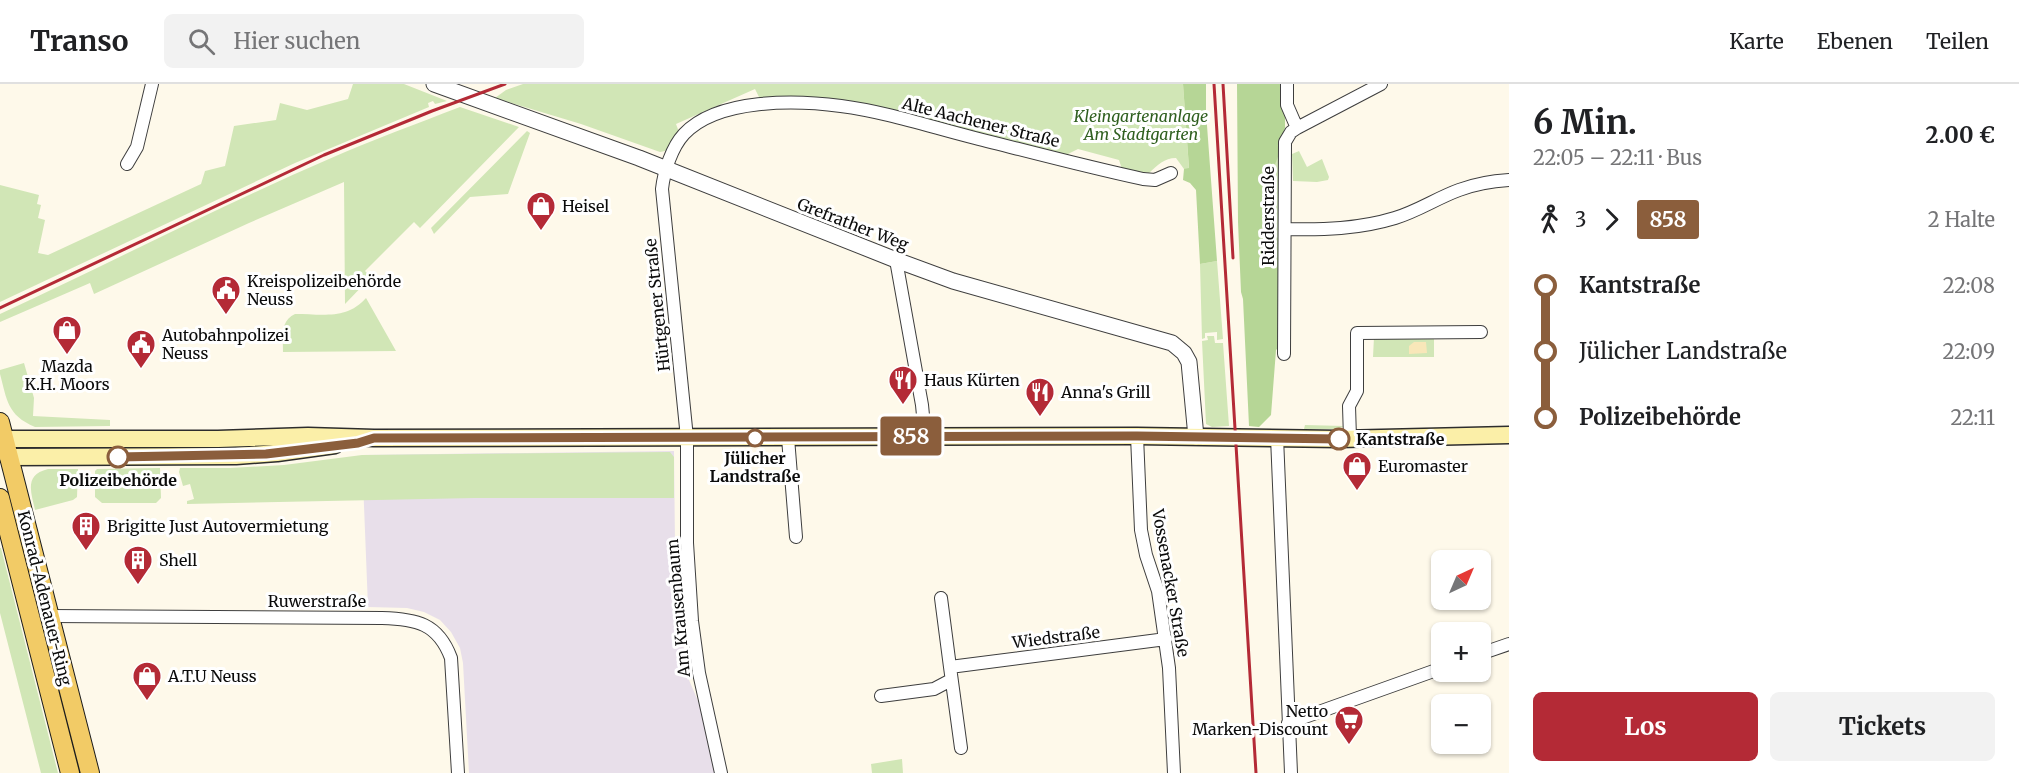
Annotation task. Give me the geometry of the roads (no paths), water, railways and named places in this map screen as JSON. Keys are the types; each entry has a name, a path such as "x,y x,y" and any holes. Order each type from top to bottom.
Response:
{"main road":[{"path":"3,443 266,454 358,443 374,438 925,436 1350,438 1509,435"},
{"name":"Konrad-Adenauer-Ring","path":"3,443 90,773"},
{"name":"Konrad-Adenauer-Ring","path":"0,498 70,773"}],"street":[{"path":"127,164 137,147 152,84"},
{"name":"Grefrather Weg","path":"434,84 553,126 896,261 953,281 1172,343 1184,353 1189,362 1196,436"},
{"path":"1287,84 1287,105 1297,128 1381,84"},
{"name":"Alte Aachener Straße","path":"667,170 677,144 696,125 728,111 750,105 794,102 842,106 886,115 1143,179 1155,180 1171,173"},
{"name":"Ridderstraße","path":"1284,354 1285,142 1291,132 1297,128"},
{"name":"Hürtgener Straße","path":"667,170 662,189 687,438"},
{"path":"1285,229 1350,228 1375,224 1424,207 1458,191 1494,181 1509,180"},
{"path":"896,261 922,405 925,436"},
{"path":"1350,438 1349,406 1357,392 1357,333 1481,332"},
{"name":"Vossenacker Straße","path":"1137,436 1141,530 1146,555 1158,591 1166,639 1174,773"},
{"path":"1277,437 1291,773"},
{"name":"Am Krausenbaum","path":"687,438 687,543 692,621 699,673 721,773"},
{"path":"788,438 796,537"},
{"path":"941,598 961,748"},
{"name":"Ruwerstraße","path":"50,616 415,620 435,632 447,648 450,658 458,773"},
{"name":"Wiedstraße","path":"881,696 934,689 950,673 1166,639"},
{"path":"1491,650 1509,644"},
{"path":"1288,723 1431,672"}],"railway":[{"path":"0,308 324,155 505,84"},
{"path":"1214,84 1256,773"},
{"path":"1223,84 1233,258"}],"place":[{"name":"Heisel","path":"541,232"},
{"name":"Kreispolizeibehörde Neuss","path":"226,316"},
{"name":"Mazda K.H. Moors","path":"67,356"},
{"name":"Autobahnpolizei Neuss","path":"141,370"},
{"name":"Haus Kürten","path":"903,406"},
{"name":"Anna's Grill","path":"1040,418"},
{"name":"Jülicher Landstraße","path":"755,438"},
{"name":"Kantstraße","path":"1339,439"},
{"name":"Polizeibehörde","path":"118,457"},
{"name":"Euromaster","path":"1357,492"},
{"name":"Brigitte Just Autovermietung","path":"86,552"},
{"name":"Shell","path":"138,586"},
{"name":"A.T.U Neuss","path":"147,702"},
{"name":"Netto Marken-Discount","path":"1349,746"}],"park label":[{"name":"Kleingartenanlage Am Stadtgarten","path":"1141,125"}]}
